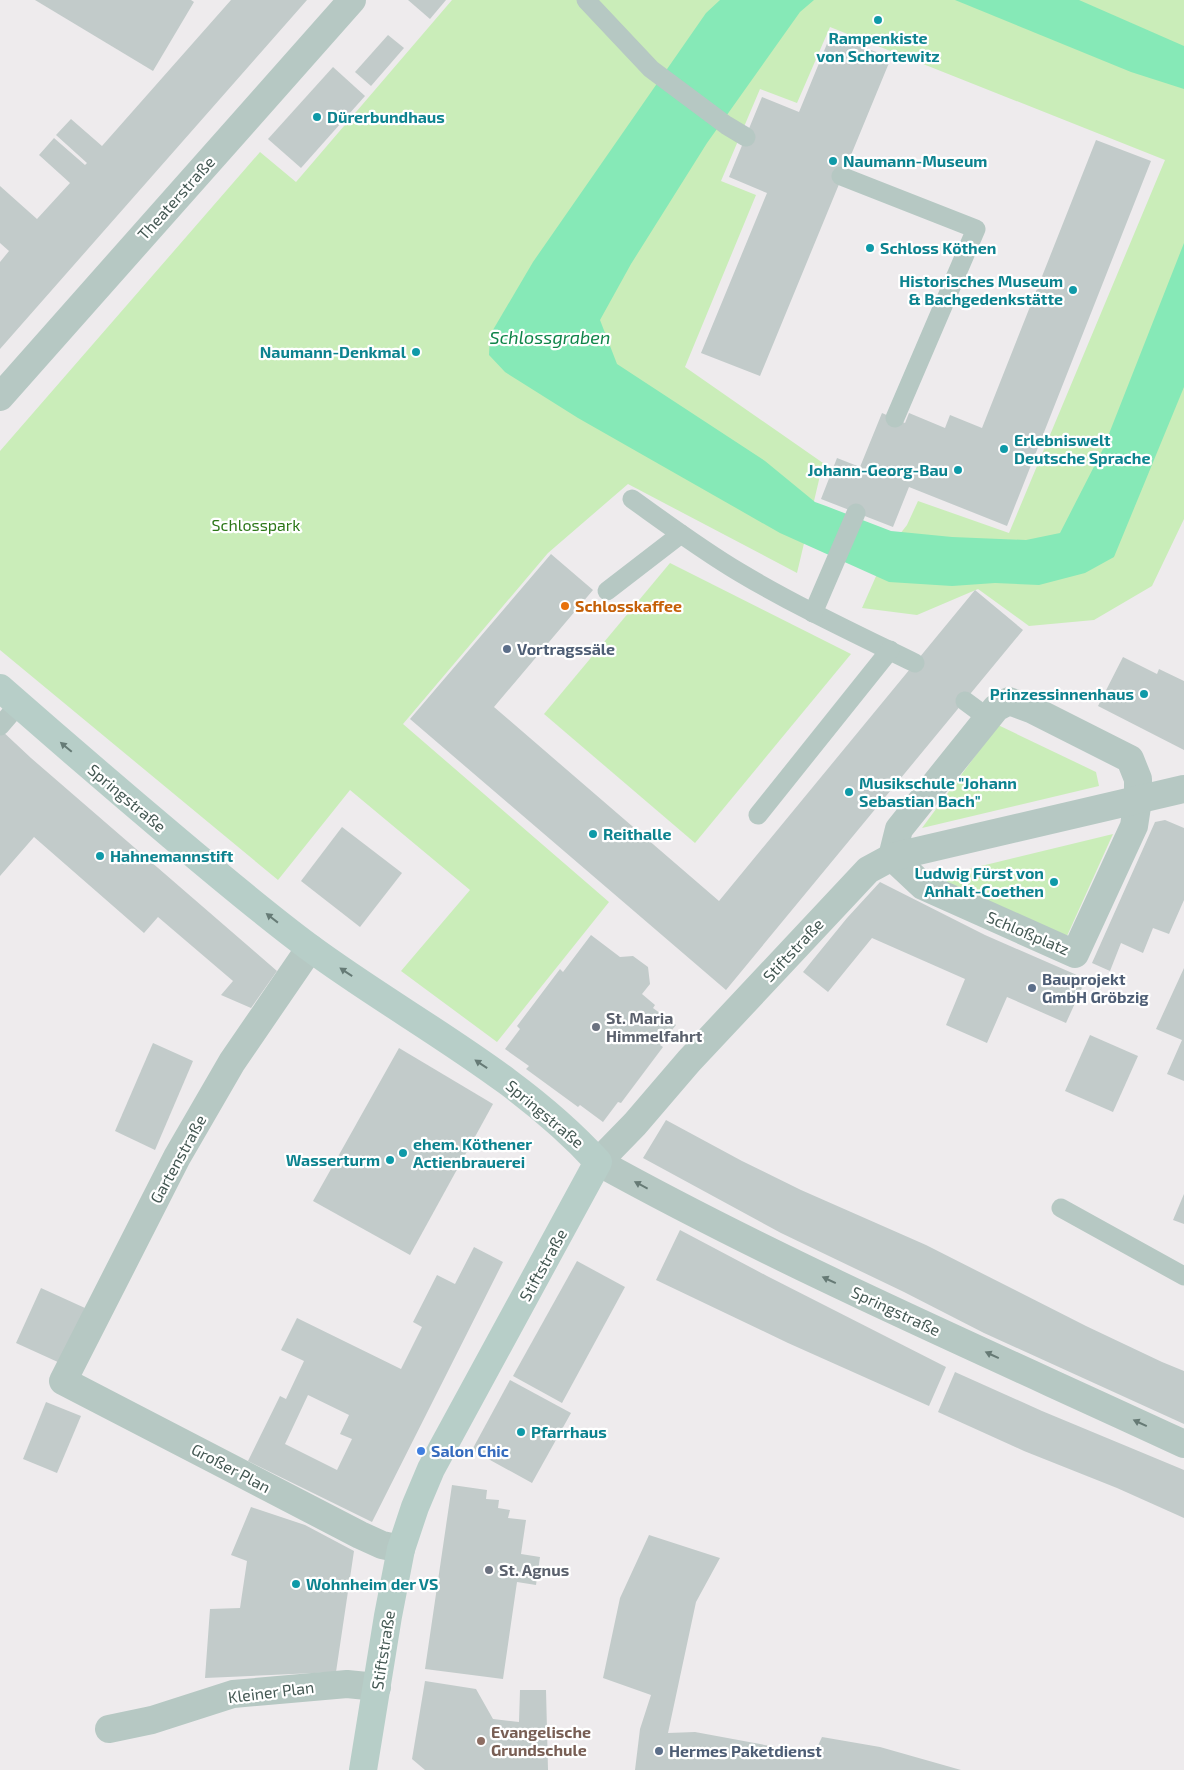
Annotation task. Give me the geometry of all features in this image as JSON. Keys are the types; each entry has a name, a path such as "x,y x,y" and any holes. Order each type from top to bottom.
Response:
{"main road":[{"name":"Springstraße","path":"9,697 226,882 310,948 495,1073 574,1136 598,1162"},
{"name":"Stiftstraße","path":"363,1770 401,1549 415,1507 431,1469 598,1162"}],"street":[{"name":"Theaterstraße","path":"0,397 352,0"},
{"name":"Schloßplatz","path":"1009,701 1049,718 1130,759 1138,779 1138,800 1134,826 1076,954 923,886 892,857 899,828 996,708 1009,701"},
{"path":"892,857 1184,789"},
{"name":"Stiftstraße","path":"598,1162 635,1124 689,1061 868,870 892,857"},
{"name":"Gartenstraße","path":"63,1381 177,1157 232,1062 310,948"},
{"name":"Springstraße","path":"598,1162 690,1212 813,1273 1184,1444"},
{"name":"Großer Plan","path":"63,1381 360,1535 382,1545 401,1549"},
{"name":"Kleiner Plan","path":"109,1729 152,1720 233,1694 347,1684 377,1687"}],"lane":[{"path":"586,0 651,69 726,125 746,136"},
{"path":"841,176 976,229 895,418"},
{"path":"632,499 739,572 813,613 915,663"},
{"path":"813,613 856,513"},
{"path":"607,590 681,534"},
{"path":"758,815 890,650"},
{"path":"0,726 9,697"},
{"path":"965,701 988,718"},
{"path":"1062,1208 1184,1276"}],"green space":[{"name":"Schlosspark","path":"452,0 1184,0 1184,519 1152,586 1094,620 1029,626 978,589 917,615 862,608 888,549 907,525 918,501 1009,533 1165,160 830,27 797,103 760,89 721,181 756,195 685,367 823,463 797,573 628,484 548,553 403,724 609,902 497,1042 401,971 470,890 350,790 278,880 0,650 0,451 260,152 296,182"},
{"path":"670,563 851,654 695,843 544,714"},
{"path":"998,725 1096,772 1099,786 922,828"},
{"path":"1113,834 1067,936 932,878"}],"water":[{"name":"Schlossgraben","path":"720,0 814,0 800,12 707,143 631,264 600,320 617,364 765,461 815,502 891,531 952,537 1026,540 1060,533 1103,449 1184,243 1184,387 1114,557 1085,573 1039,585 995,583 952,586 889,582 780,533 578,418 505,372 489,355 490,335 533,262 706,13"},
{"path":"955,0 1079,0 1184,46 1184,89 1131,72"}],"building":[{"path":"35,0 191,0 194,2 153,71"},
{"path":"231,0 307,0 0,349 0,262 9,251 0,243 0,186 37,219 70,183 39,155 54,138 85,165 87,163 56,135 71,119 102,146"},
{"path":"408,0 446,0 430,19"},
{"path":"831,34 891,58 760,376 701,353 767,193 729,177 762,97 799,112"},
{"path":"388,35 404,48 371,86 355,72"},
{"name":"Dürerbundhaus","path":"333,67 365,96 301,168 268,139"},
{"path":"1096,140 1151,161 1007,526 909,487 893,527 821,499 837,458 860,467 882,413 905,423 909,413 945,428 950,415 982,428"},
{"path":"551,554 593,590 494,707 719,901 975,590 1023,630 726,990 410,719"},
{"name":"Prinzessinnenhaus","path":"1123,657 1157,674 1159,669 1184,681 1184,750 1098,706"},
{"name":"Hahnemannstift","path":"0,729 277,971 251,1008 221,995 233,981 158,917 144,933 34,837 0,876"},
{"path":"1165,820 1184,828 1184,900 1169,934 1153,928 1143,953 1121,943 1110,971 1092,963 1155,822"},
{"path":"342,827 402,873 360,927 301,881"},
{"path":"880,882 985,935 1086,979 1066,1023 1007,997 987,1043 946,1025 965,979 872,938 828,992 803,972 847,918"},
{"name":"St. Maria Himmelfahrt","path":"591,935 620,957 633,956 648,967 650,984 642,994 655,1005 653,1008 676,1025 660,1045 663,1047 621,1103 618,1102 603,1122 580,1105 578,1107 526,1069 529,1066 505,1049 520,1029 517,1026 560,969 563,972"},
{"path":"1184,968 1184,1081 1167,1074 1182,1040 1156,1029"},
{"path":"1090,1035 1138,1056 1113,1112 1065,1091"},
{"path":"153,1043 193,1061 155,1150 115,1131"},
{"name":"ehem. Köthener Actienbrauerei","path":"399,1048 493,1104 410,1255 313,1201"},
{"path":"666,1120 801,1190 926,1245 1086,1326 1184,1371 1184,1424 984,1333 781,1233 643,1158"},
{"path":"1184,1194 1184,1224 1173,1220"},
{"path":"680,1230 946,1367 929,1406 788,1343 656,1280"},
{"path":"474,1247 503,1262 372,1522 248,1461 280,1396 286,1399 304,1361 281,1350 297,1318 401,1369 422,1327 413,1322 437,1275 455,1284","holes":["308,1395 349,1415 340,1434 352,1439 337,1470 285,1444"]},
{"path":"577,1261 625,1287 562,1403 513,1376"},
{"path":"41,1288 85,1308 60,1363 16,1343"},
{"path":"955,1372 1042,1411 1184,1470 1184,1518 1117,1488 1024,1451 938,1412"},
{"name":"Pfarrhaus","path":"510,1380 571,1413 532,1483 472,1450"},
{"path":"46,1402 81,1416 57,1473 23,1459"},
{"name":"St. Agnus","path":"452,1485 487,1490 486,1499 499,1500 498,1508 510,1510 508,1518 526,1520 521,1554 540,1557 536,1585 517,1582 503,1679 425,1669"},
{"name":"Wohnheim der VS","path":"251,1507 305,1525 354,1551 336,1672 205,1678 210,1609 240,1608 247,1561 231,1555"},
{"path":"649,1535 720,1558 696,1602 668,1733 695,1732 814,1754 822,1737 880,1747 961,1770 635,1770 640,1729 651,1695 603,1678 620,1598"},
{"name":"Evangelische Grundschule","path":"425,1681 476,1689 493,1719 519,1722 520,1690 546,1690 548,1770 425,1770 412,1759"}],"place":[{"name":"Rampenkiste von Schortewitz","path":"878,20"},
{"name":"Dürerbundhaus","path":"317,117"},
{"name":"Naumann-Museum","path":"833,161"},
{"name":"Schloss Köthen","path":"870,248"},
{"name":"Historisches Museum & Bachgedenkstätte","path":"1073,290"},
{"name":"Naumann-Denkmal","path":"416,352"},
{"name":"Erlebniswelt Deutsche Sprache","path":"1004,449"},
{"name":"Johann-Georg-Bau","path":"958,470"},
{"name":"Schlosskaffee","path":"565,606"},
{"name":"Vortragssäle","path":"507,649"},
{"name":"Prinzessinnenhaus","path":"1144,694"},
{"name":"Musikschule \"Johann Sebastian Bach\"","path":"849,792"},
{"name":"Reithalle","path":"593,834"},
{"name":"Hahnemannstift","path":"100,856"},
{"name":"Ludwig Fürst von Anhalt-Coethen","path":"1054,882"},
{"name":"Bauprojekt GmbH Gröbzig","path":"1032,988"},
{"name":"St. Maria Himmelfahrt","path":"596,1027"},
{"name":"ehem. Köthener Actienbrauerei","path":"403,1153"},
{"name":"Wasserturm","path":"390,1160"},
{"name":"Pfarrhaus","path":"521,1432"},
{"name":"Salon Chic","path":"421,1451"},
{"name":"St. Agnus","path":"489,1570"},
{"name":"Wohnheim der VS","path":"296,1584"},
{"name":"Evangelische Grundschule","path":"481,1741"},
{"name":"Hermes Paketdienst","path":"659,1751"}]}
